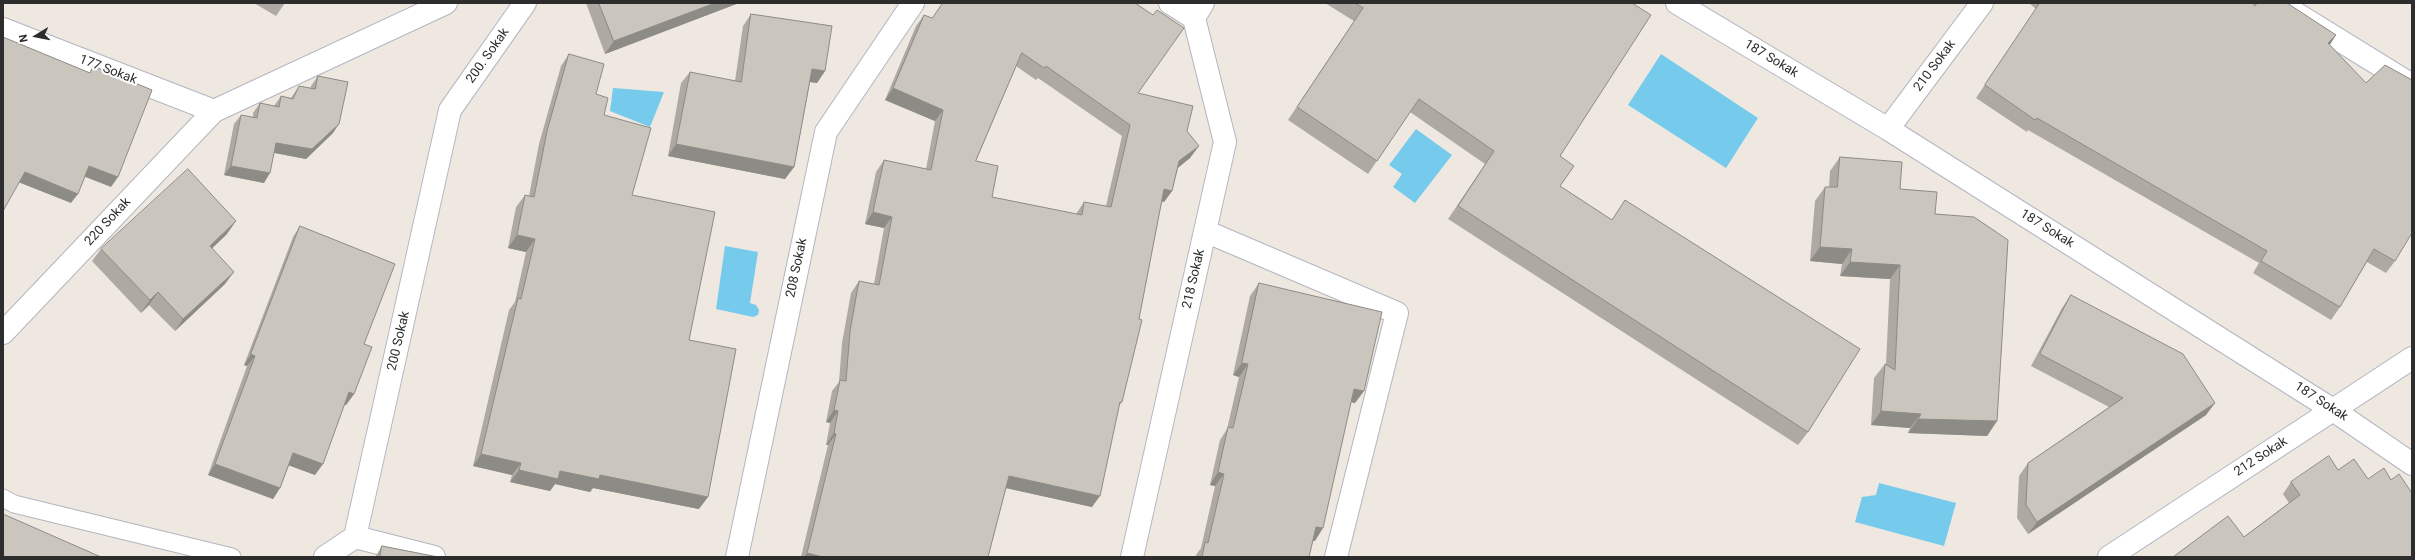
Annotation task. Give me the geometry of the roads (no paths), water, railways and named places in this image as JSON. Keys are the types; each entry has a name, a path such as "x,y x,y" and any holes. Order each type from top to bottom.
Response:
{"street":[{"path":"214,111 446,3"},
{"name":"200. Sokak","path":"450,110 525,3"},
{"name":"208 Sokak","path":"737,557 826,132 913,3"},
{"path":"1170,3 1198,11"},
{"name":"187 Sokak","path":"1677,3 1888,129 2333,410 2412,464"},
{"name":"210 Sokak","path":"1888,129 1982,3"},
{"path":"2279,3 2412,85"},
{"name":"218 Sokak","path":"1132,557 1225,142 1198,11"},
{"name":"177 Sokak","path":"3,29 214,111"},
{"name":"200 Sokak","path":"355,537 450,110"},
{"name":"220 Sokak","path":"3,333 214,111"},
{"path":"1205,231 1397,312 1336,557"},
{"name":"212 Sokak","path":"2109,557 2412,358"},
{"path":"325,557 355,537 434,557"}],"lane":[{"path":"3,498 14,504 232,557"}],"water":[{"path":"1661,54 1758,118 1726,168 1628,105"},
{"path":"613,88 664,92 650,127 610,111"},
{"path":"1416,129 1452,155 1415,203 1393,187 1402,174 1389,165"},
{"path":"725,246 758,252 750,303 756,305 759,310 758,315 753,317 716,309"},
{"path":"1879,483 1956,503 1944,546 1855,522 1862,497 1876,495"}]}
